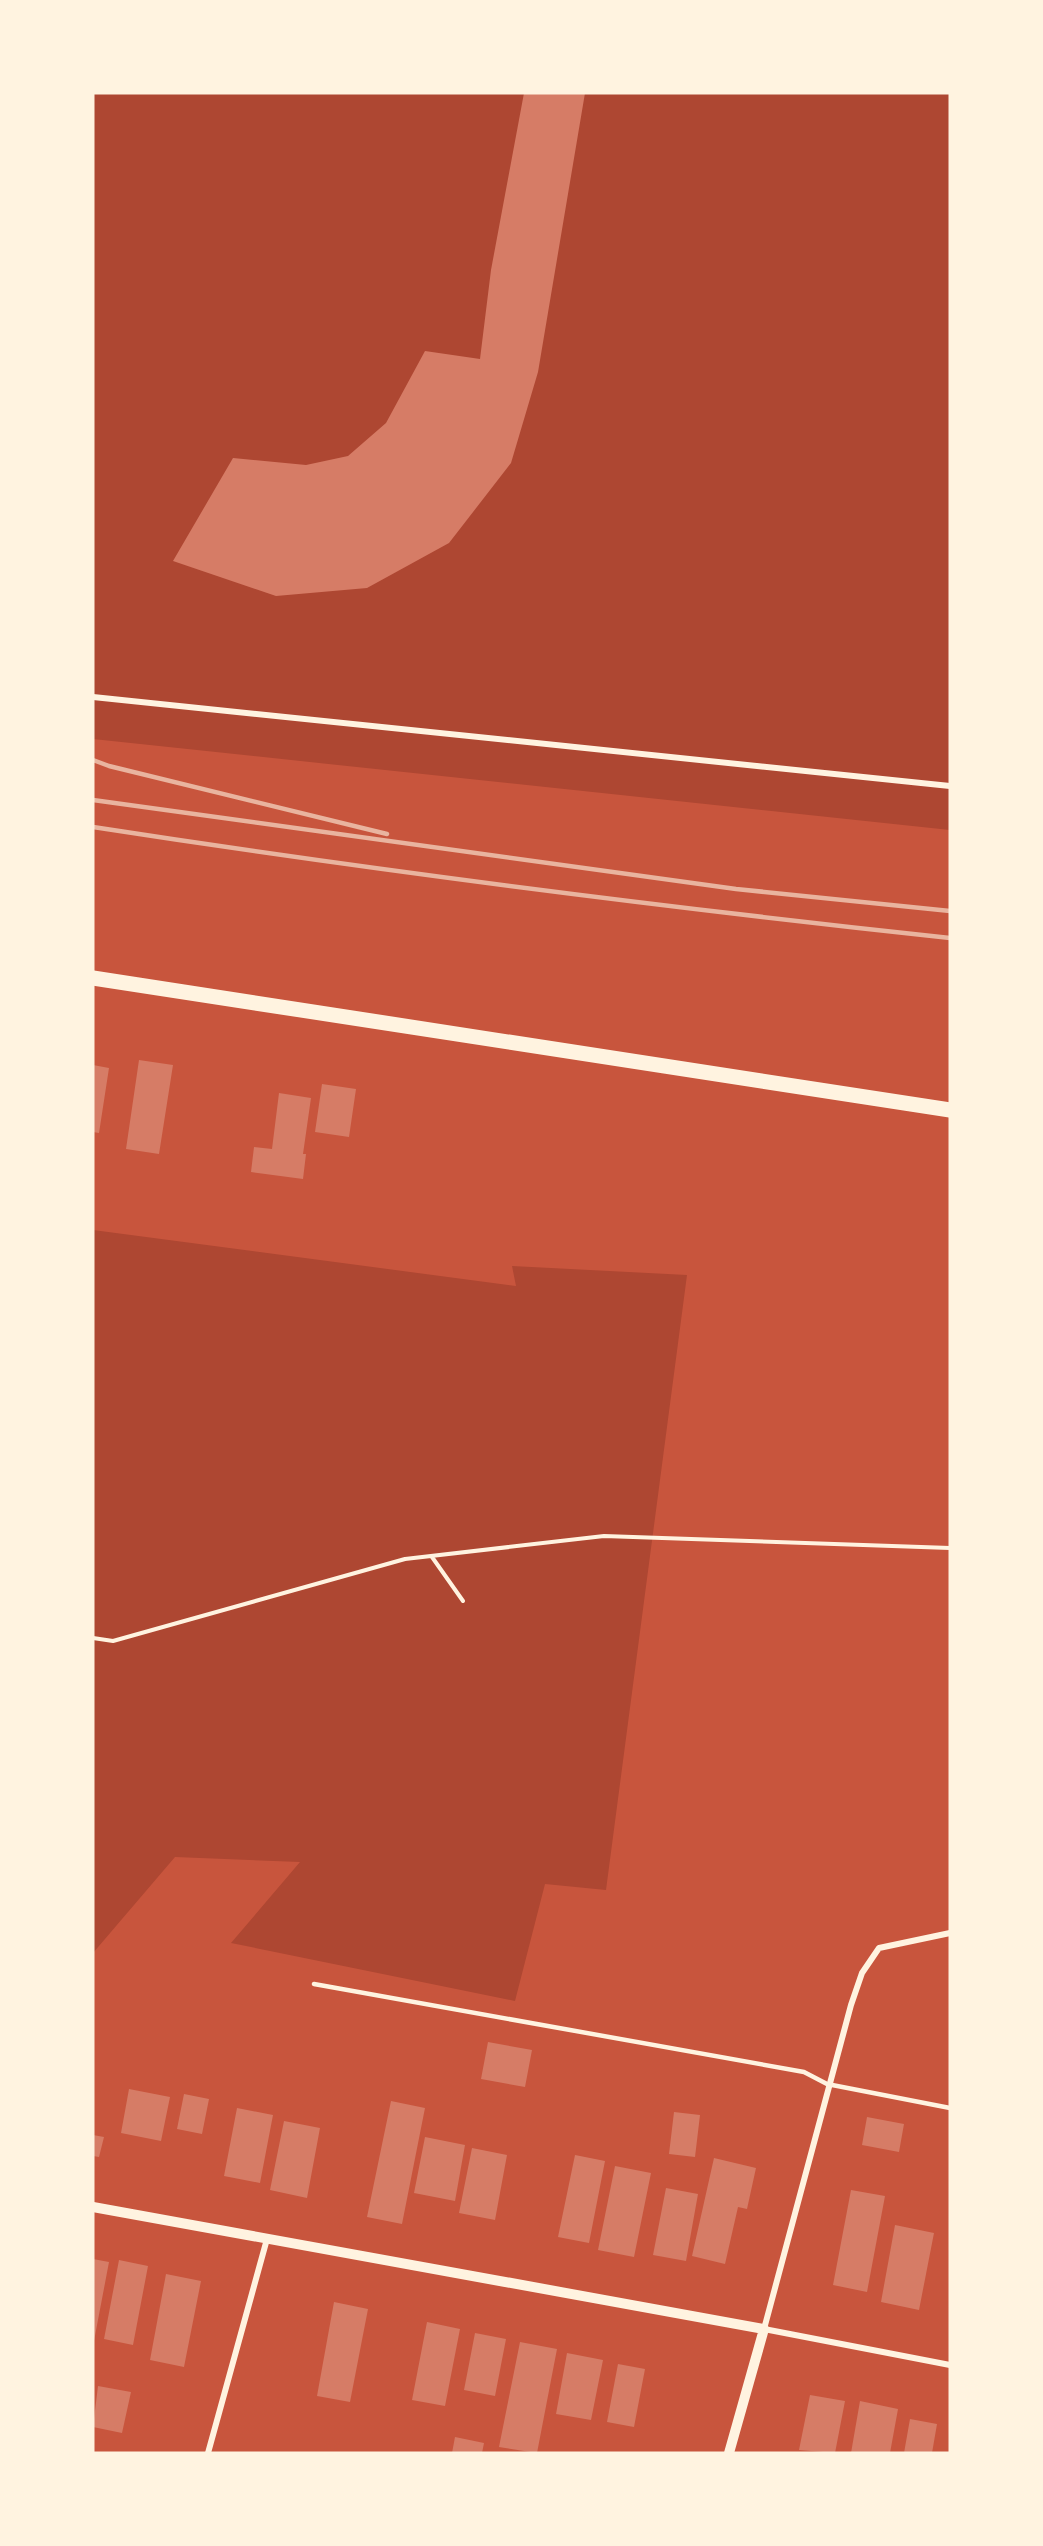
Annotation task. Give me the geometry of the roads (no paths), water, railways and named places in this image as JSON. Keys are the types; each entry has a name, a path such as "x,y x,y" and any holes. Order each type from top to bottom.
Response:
{"main road":[{"path":"93,978 950,1110"}],"street":[{"path":"93,697 950,786"},
{"path":"729,2453 764,2329 827,2084 862,1973 879,1948 950,1933"},
{"path":"93,2207 950,2365"},
{"path":"208,2453 268,2238"}],"lane":[{"path":"314,1984 804,2072 827,2084 950,2108"}],"railway":[{"path":"93,760 109,766 387,834"},
{"path":"93,800 736,889 950,911"},
{"path":"93,827 307,859 521,887 950,938"}]}
